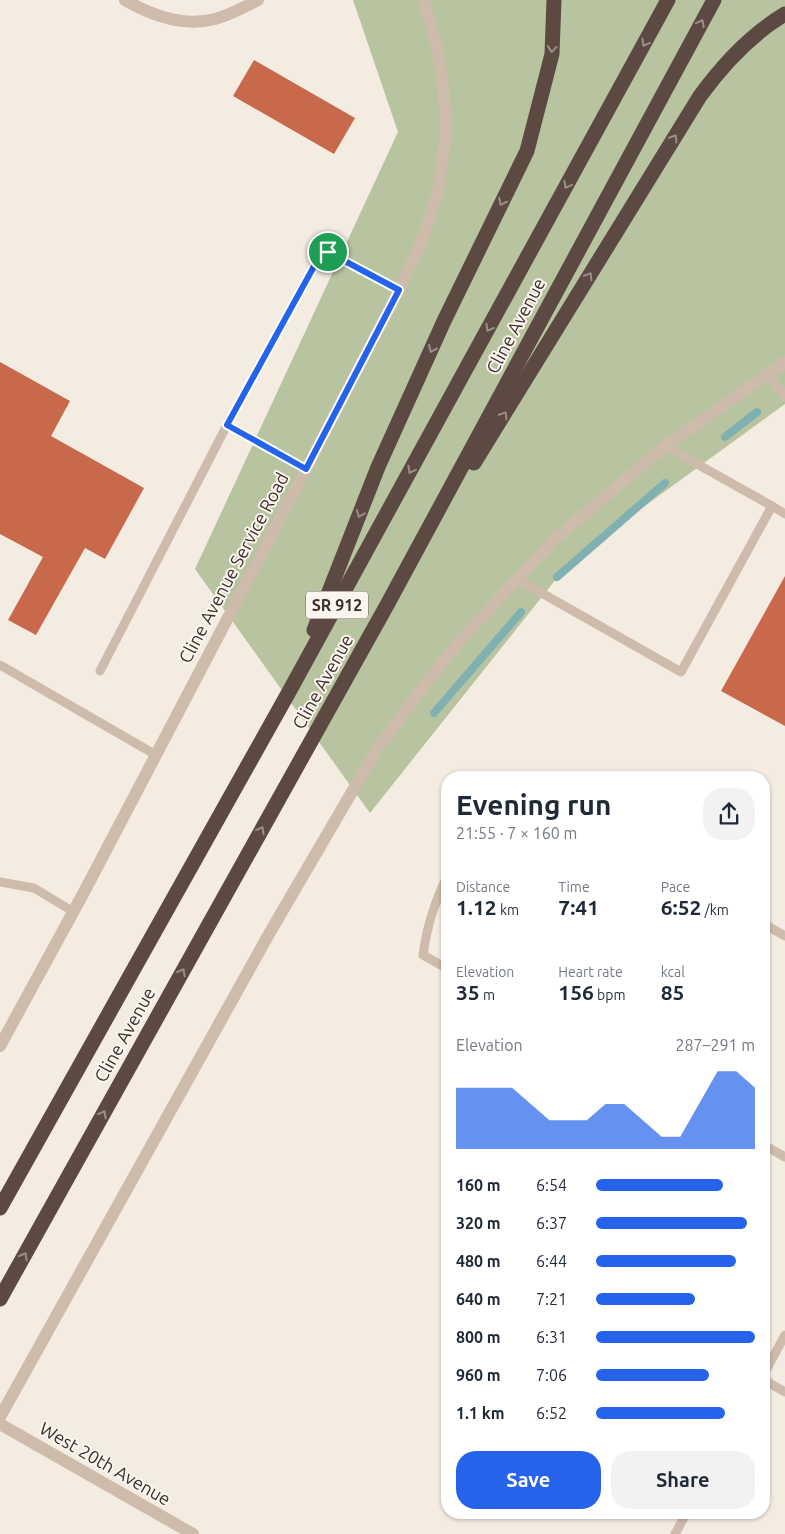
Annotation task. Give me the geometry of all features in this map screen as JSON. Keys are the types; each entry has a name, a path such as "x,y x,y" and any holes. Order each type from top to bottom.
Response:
{"highway":[{"path":"290,690 378,467 444,321 527,151 552,54 554,0"},
{"name":"Cline Avenue","path":"0,1208 290,690 668,0"},
{"name":"Cline Avenue","path":"0,1299 387,605 714,0"},
{"path":"387,605 700,96 733,54 761,30 785,14"}],"street":[{"path":"125,0 159,16 196,22 214,19 258,0"},
{"name":"Cline Avenue Service Road","path":"0,1046 74,912 306,469 399,290 423,238 438,191 446,135 444,94 438,52 424,0"},
{"path":"0,1417 264,942 377,749 426,682 457,645 556,538 665,446 785,362"},
{"name":"West 20th Avenue","path":"0,1424 193,1534"}],"lane":[{"path":"100,671 227,425 318,259 328,252 399,290"},
{"path":"768,374 785,397"},
{"path":"227,425 306,469"},
{"path":"665,446 785,514"},
{"path":"517,579 680,672 772,506"},
{"path":"0,665 156,755"},
{"path":"0,882 34,888 74,912"},
{"path":"441,890 426,931 423,955 441,965"},
{"path":"770,927 785,936"},
{"path":"770,1148 785,1157"},
{"path":"770,1363 785,1335"},
{"path":"770,1383 785,1392"},
{"path":"675,1534 683,1519"}],"green space":[{"path":"353,0 785,0 785,404 572,559 370,813 195,569 398,132"}],"building":[{"path":"254,60 355,118 334,154 233,96"},
{"path":"0,362 70,401 51,436 144,488 105,559 85,548 36,635 8,620 43,557 0,534"},
{"path":"785,576 785,726 721,691"}],"waterway":[{"path":"725,437 757,412"},
{"path":"557,577 665,483"},
{"path":"434,713 521,612"}],"route":[{"path":"328,252 399,290 306,469 227,425 318,259 328,252"}]}
